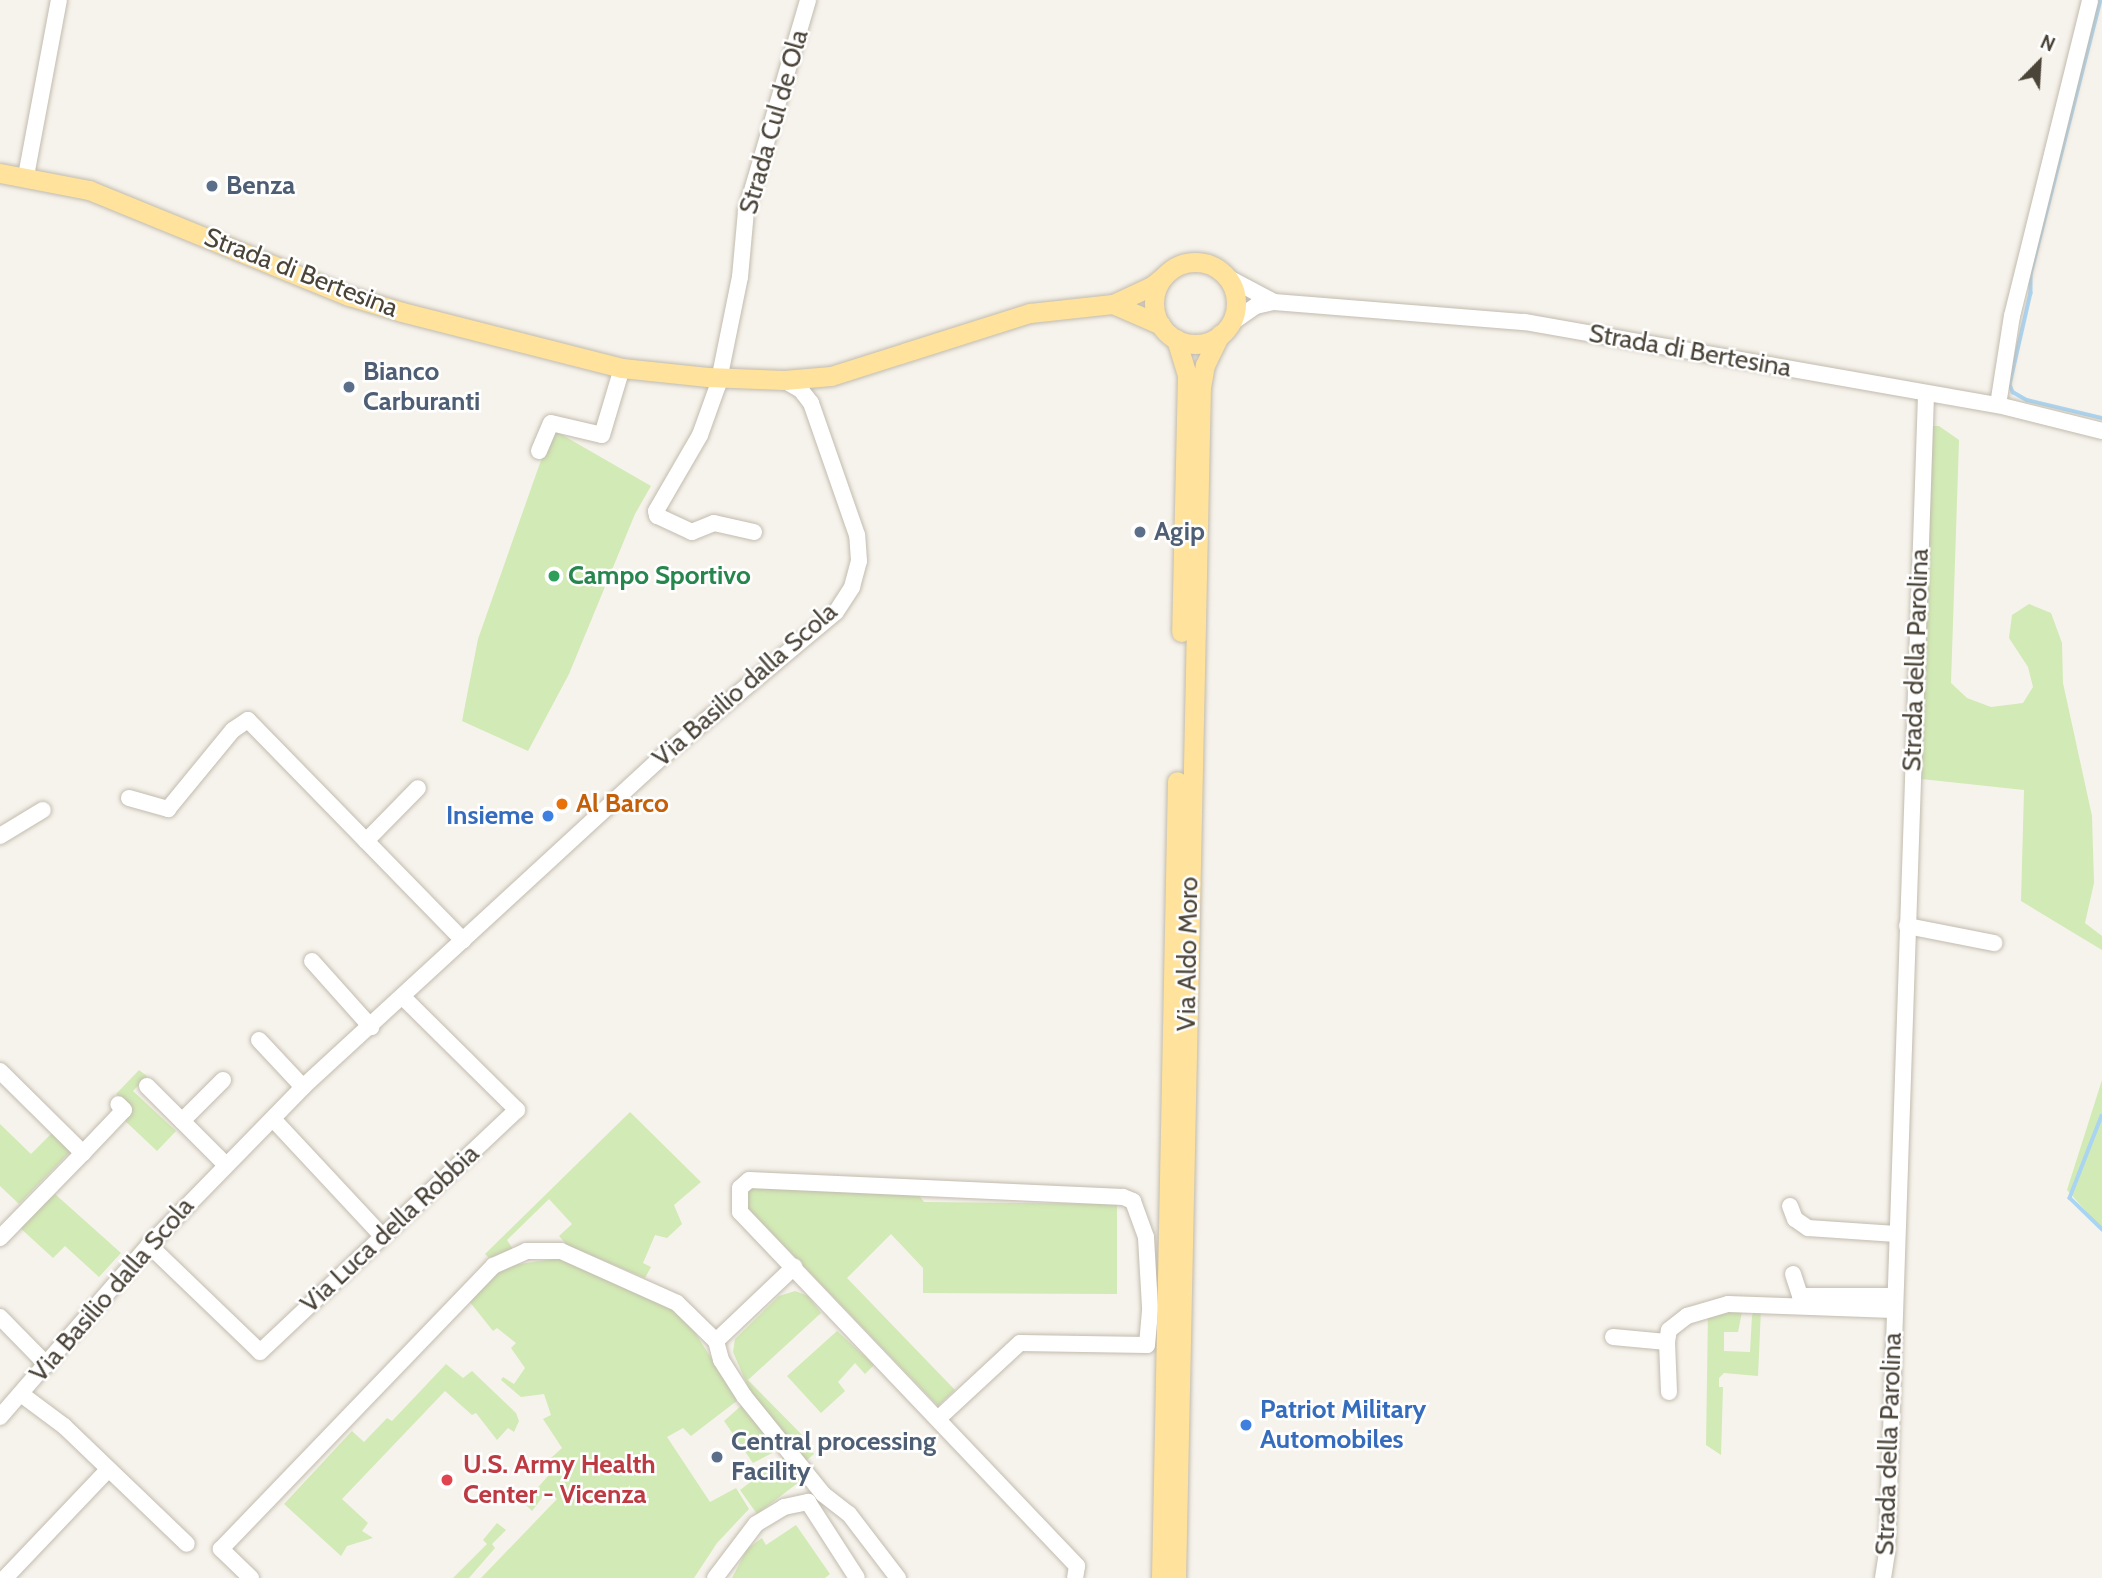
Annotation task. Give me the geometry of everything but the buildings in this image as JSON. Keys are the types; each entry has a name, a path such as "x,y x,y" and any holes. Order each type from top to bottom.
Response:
{"main road":[{"name":"Strada di Bertesina","path":"0,173 89,190 349,296 622,368 687,373 829,371"},
{"name":"Strada di Bertesina","path":"721,373 796,383 1030,313 1113,304 1152,286 1177,266 1200,262 1227,277"},
{"path":"1160,325 1154,300 1164,276"},
{"path":"1225,329 1236,305 1227,277"},
{"path":"1113,304 1160,325 1176,339"},
{"name":"Strada di Bertesina","path":"1176,339 1203,342 1225,329"},
{"name":"Via Aldo Moro","path":"1176,1578 1201,387 1205,365 1225,329"},
{"name":"Via Aldo Moro","path":"1161,1578 1187,376 1176,339"}],"street":[{"path":"26,176 59,0"},
{"name":"Strada Cul de Ola","path":"721,373 740,277 746,211 808,0"},
{"path":"1998,405 2012,316 2090,0"},
{"name":"Strada di Bertesina","path":"1227,277 1274,302"},
{"name":"Strada di Bertesina","path":"1225,329 1256,306 1274,302 1525,322 1998,405 2102,431"},
{"path":"539,451 551,423 602,435 622,368"},
{"path":"811,403 812,390 829,371"},
{"path":"721,373 700,435 656,511 657,516 692,532 722,523 754,532"},
{"name":"Via Basilio dalla Scola","path":"0,1417 149,1244 303,1087 404,998 656,762 836,612 852,587 859,561 857,535 811,403 796,383"},
{"name":"Strada della Parolina","path":"1883,1578 1888,1538 1893,1303 1926,394"},
{"path":"129,798 167,809 233,730 248,720 463,940"},
{"path":"366,841 418,788"},
{"path":"0,836 43,810"},
{"path":"1907,926 1994,943"},
{"path":"312,961 371,1027"},
{"name":"Via Luca della Robbia","path":"149,1244 260,1352 517,1110 404,998"},
{"path":"259,1040 303,1087"},
{"path":"0,1071 83,1153"},
{"path":"182,1121 223,1080"},
{"path":"147,1086 225,1164"},
{"path":"0,1238 124,1110 118,1104"},
{"path":"273,1119 382,1235"},
{"path":"940,1418 1020,1343 1147,1345 1150,1307 1146,1237 1133,1201 1123,1197 749,1180 740,1188 740,1212 940,1418 1077,1566 1075,1578"},
{"path":"1790,1206 1796,1219 1808,1228 1896,1234"},
{"path":"251,1578 221,1549 493,1266 526,1251 561,1251 677,1303 716,1340 721,1360 744,1396 823,1494 849,1514 898,1578"},
{"path":"716,1340 794,1267"},
{"name":"Strada della Parolina","path":"1793,1274 1800,1296 1893,1303"},
{"name":"Strada della Parolina","path":"1667,1342 1669,1330 1728,1304 1893,1303"},
{"path":"0,1317 47,1365"},
{"path":"1614,1337 1667,1342 1669,1392"},
{"path":"21,1394 64,1426 187,1544"},
{"path":"5,1578 108,1470"},
{"path":"715,1578 756,1524 784,1507 808,1502 823,1494"},
{"path":"808,1502 857,1578"}],"green space":[{"path":"1924,426 1939,426 1959,440 1951,683 1967,698 1991,707 2023,703 2033,687 2028,667 2009,638 2012,615 2029,604 2051,613 2062,643 2063,683 2092,816 2094,883 2085,923 2102,936 2102,950 2021,901 2024,790 1912,778"},
{"path":"552,429 651,486 635,514 569,674 528,751 462,721 478,639"},
{"path":"139,1070 147,1076 133,1091 176,1131 157,1151 122,1118 132,1108 116,1094"},
{"path":"2102,1080 2102,1229 2067,1190"},
{"path":"630,1112 701,1182 674,1205 682,1224 667,1238 655,1235 643,1263 651,1267 645,1278 567,1245 559,1236 572,1224 549,1199 507,1240 513,1249 489,1258 485,1254"},
{"path":"0,1124 31,1154 52,1133 71,1151 19,1204 0,1186"},
{"path":"753,1184 918,1194 924,1202 1117,1204 1117,1294 923,1293 923,1268 891,1234 847,1278 955,1390 938,1406 743,1203 744,1192"},
{"path":"55,1194 121,1253 99,1277 65,1246 53,1258 18,1226"},
{"path":"560,1258 672,1308 694,1331 738,1400 691,1436 683,1428 667,1437 710,1502 736,1488 749,1509 717,1543 694,1578 481,1578 557,1499 548,1490 532,1511 524,1503 557,1466 551,1458 562,1448 543,1419 551,1415 544,1394 521,1397 501,1380 503,1377 514,1384 525,1368 511,1348 516,1343 497,1328 493,1331 469,1301 506,1266"},
{"path":"795,1291 808,1296 821,1313 748,1380 804,1437 814,1454 796,1469 803,1479 757,1514 740,1490 785,1456 780,1449 753,1463 724,1421 752,1396 733,1352 735,1339 779,1296"},
{"path":"1757,1309 1761,1309 1758,1376 1724,1373 1719,1378 1719,1387 1723,1387 1721,1455 1706,1445 1708,1310 1742,1312 1738,1332 1724,1332 1724,1351 1750,1352 1752,1315"},
{"path":"837,1331 874,1365 865,1374 855,1363 838,1382 845,1391 821,1413 787,1376"},
{"path":"446,1364 463,1378 472,1371 516,1413 519,1421 514,1432 508,1428 497,1440 476,1413 472,1415 445,1391 342,1499 368,1523 362,1531 373,1538 347,1546 341,1556 284,1504 352,1431 364,1442 387,1418 392,1421"},
{"path":"497,1523 506,1530 492,1544 495,1548 469,1578 453,1578 487,1544 483,1540"},
{"path":"796,1525 830,1574 825,1578 732,1578 747,1549 762,1538 766,1545"}],"waterway":[{"path":"2101,0 2031,275 2031,293 2010,385 2013,392 2027,400 2102,418"},
{"path":"2102,1116 2070,1198 2102,1229"}],"place":[{"name":"Benza","path":"212,186"},
{"name":"Bianco Carburanti","path":"349,387"},
{"name":"Agip","path":"1140,532"},
{"name":"Campo Sportivo","path":"554,576"},
{"name":"Al Barco","path":"562,804"},
{"name":"Insieme","path":"548,816"},
{"name":"Patriot Military Automobiles","path":"1246,1425"},
{"name":"Central processing Facility","path":"717,1457"},
{"name":"U.S. Army Health Center - Vicenza","path":"447,1480"}]}
